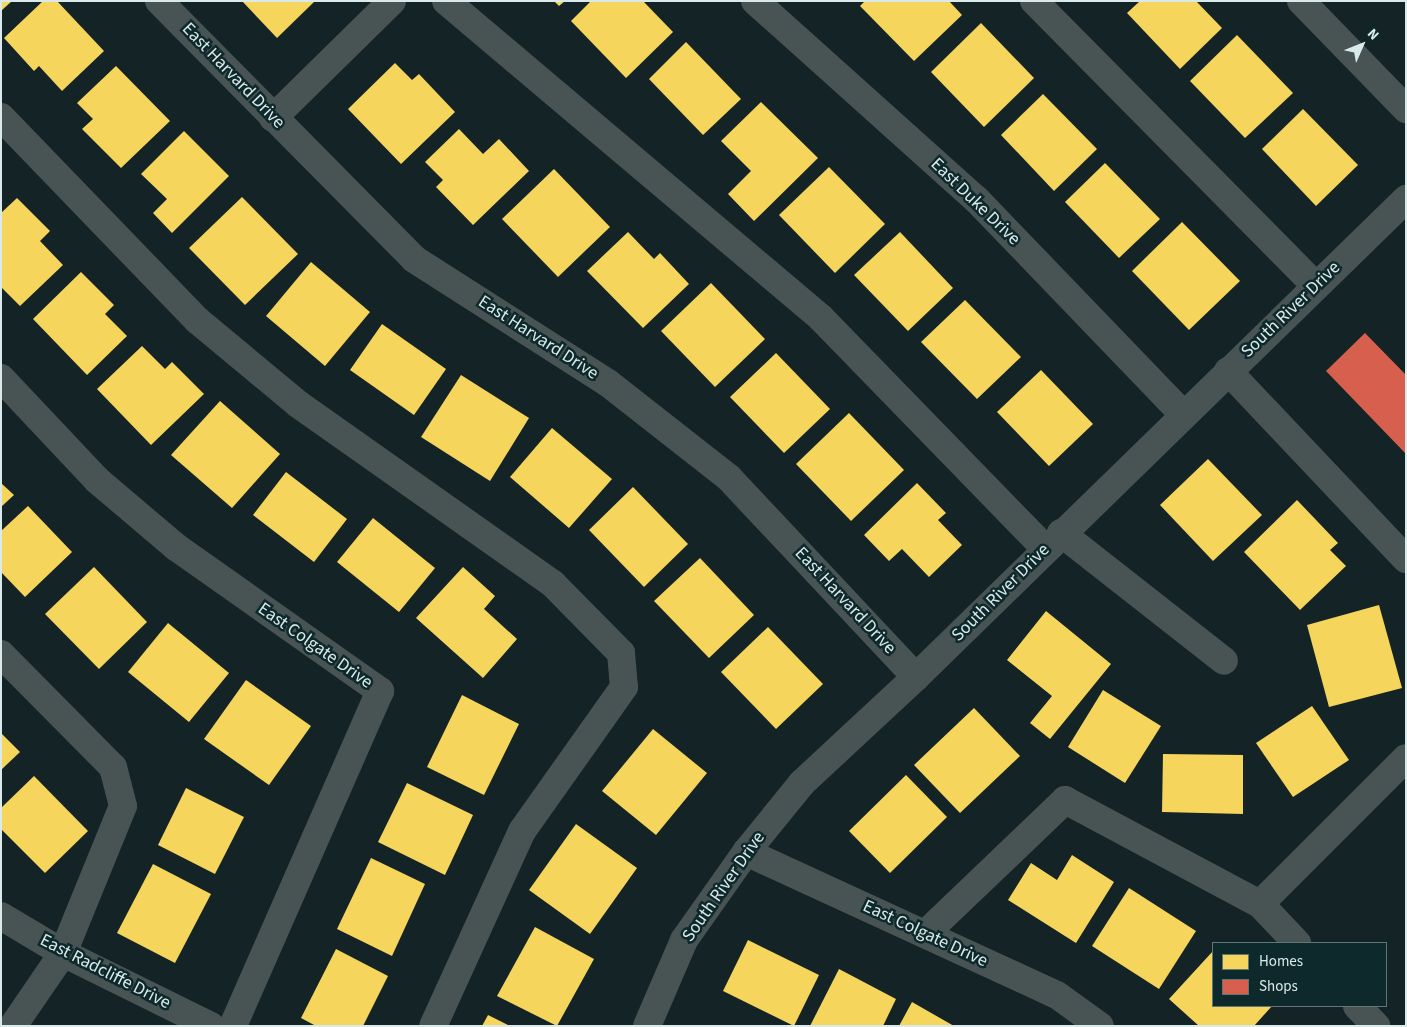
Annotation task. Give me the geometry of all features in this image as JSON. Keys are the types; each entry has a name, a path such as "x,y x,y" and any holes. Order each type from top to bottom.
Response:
{"street":[{"name":"East Harvard Drive","path":"159,1 414,258 608,383 729,478 916,677"},
{"path":"273,118 392,1"},
{"path":"446,1 821,318 1053,540 1224,661"},
{"name":"East Duke Drive","path":"756,1 976,200 1183,414"},
{"path":"1034,1 1316,286"},
{"path":"1302,1 1406,109"},
{"path":"1,117 197,320 298,404 553,584 621,653 624,687 522,831 433,1026"},
{"name":"South River Drive","path":"653,1024 684,940 746,852 802,782 916,677 1053,540 1406,199"},
{"path":"1228,371 1406,559"},
{"name":"East Colgate Drive","path":"1,378 97,480 162,535 380,691 233,1026"},
{"path":"1,654 114,767 123,806 63,953 13,1026"},
{"path":"1260,904 1406,758"},
{"path":"925,934 1065,800 1260,904 1296,942"},
{"name":"East Colgate Drive","path":"746,852 1057,996 1100,1026"},
{"name":"East Radcliffe Drive","path":"1,916 63,953 212,1026"},
{"path":"1358,1007 1376,1026"}],"building: Homes":[{"path":"1,1 12,1 1,11"},
{"path":"43,1 57,1 104,51 62,91 39,66 34,71 4,38"},
{"path":"242,1 315,1 277,38"},
{"path":"554,1 565,1 559,6"},
{"path":"591,1 643,1 673,32 626,78 571,21"},
{"path":"865,1 949,1 962,15 914,61 860,6"},
{"path":"1140,1 1196,1 1222,28 1180,69 1127,13"},
{"path":"981,23 1034,78 984,127 931,72"},
{"path":"1237,35 1293,93 1245,138 1190,81"},
{"path":"686,42 741,99 703,135 649,79"},
{"path":"395,63 412,80 419,74 455,112 401,164 348,109"},
{"path":"116,66 170,121 121,168 82,129 93,119 77,103"},
{"path":"1043,94 1097,149 1054,191 1001,135"},
{"path":"761,102 818,158 754,221 728,194 751,171 721,141"},
{"path":"1303,109 1358,165 1316,206 1262,149"},
{"path":"459,129 483,154 499,139 529,171 473,225 436,187 443,180 425,162"},
{"path":"184,131 229,176 172,233 153,213 167,199 141,174"},
{"path":"1105,163 1160,219 1119,258 1065,202"},
{"path":"829,167 885,224 835,273 779,215"},
{"path":"554,169 610,227 558,277 502,219"},
{"path":"242,197 298,254 245,305 189,248"},
{"path":"17,198 50,231 40,241 63,265 20,306 1,287 1,213"},
{"path":"1182,222 1240,281 1189,330 1132,271"},
{"path":"628,232 654,259 660,253 689,284 643,328 587,271"},
{"path":"900,232 953,288 908,331 854,275"},
{"path":"311,262 370,312 325,366 266,316"},
{"path":"81,272 114,305 105,314 127,336 87,375 33,319"},
{"path":"711,283 765,339 715,387 661,331"},
{"path":"965,300 1021,357 977,399 921,342"},
{"path":"382,324 446,369 414,415 350,370"},
{"path":"142,346 165,369 172,362 204,394 151,445 97,389"},
{"path":"776,353 830,409 784,453 730,397"},
{"path":"1041,370 1093,424 1049,466 997,412"},
{"path":"461,375 529,418 490,481 421,437"},
{"path":"220,401 280,454 232,508 171,455"},
{"path":"849,413 904,470 851,521 796,464"},
{"path":"552,428 612,479 569,528 510,477"},
{"path":"1208,459 1262,515 1213,561 1160,505"},
{"path":"286,472 347,519 314,562 253,515"},
{"path":"1,483 14,495 1,507"},
{"path":"917,483 946,513 938,520 962,545 929,577 902,549 889,561 864,535"},
{"path":"633,487 688,544 644,587 589,530"},
{"path":"1297,500 1338,543 1330,550 1346,566 1300,610 1244,552"},
{"path":"28,506 72,552 25,597 1,572 1,531"},
{"path":"373,518 435,568 399,612 337,562"},
{"path":"700,558 754,615 709,658 654,601"},
{"path":"94,567 147,622 99,669 45,614"},
{"path":"463,567 495,596 484,609 517,639 483,678 416,618"},
{"path":"1379,605 1402,688 1329,707 1307,625"},
{"path":"1046,611 1111,664 1050,739 1030,723 1052,696 1007,660"},
{"path":"168,623 229,673 189,722 128,672"},
{"path":"768,627 823,684 776,729 721,672"},
{"path":"246,680 311,726 269,785 204,739"},
{"path":"1103,690 1161,726 1125,783 1068,747"},
{"path":"462,695 519,724 484,795 427,767"},
{"path":"1312,706 1349,760 1293,797 1256,743"},
{"path":"974,708 1020,756 960,813 914,765"},
{"path":"653,729 707,773 656,835 602,791"},
{"path":"1,733 20,752 1,770"},
{"path":"1163,754 1243,755 1243,814 1162,812"},
{"path":"906,775 947,817 890,873 849,831"},
{"path":"34,776 88,831 45,873 1,829 1,808"},
{"path":"407,783 473,815 445,875 378,842"},
{"path":"186,788 244,817 215,874 158,845"},
{"path":"576,824 637,868 590,934 529,890"},
{"path":"1072,855 1114,882 1076,943 1008,900 1031,863 1057,880"},
{"path":"371,858 425,884 392,956 337,929"},
{"path":"153,864 211,894 175,963 117,933"},
{"path":"1129,888 1196,931 1159,989 1092,946"},
{"path":"535,927 594,959 557,1026 497,996"},
{"path":"748,940 819,975 794,1026 723,991"},
{"path":"336,949 388,976 363,1026 316,1026 301,1018"},
{"path":"1212,952 1212,1007 1271,1007 1254,1026 1199,1026 1169,999"},
{"path":"839,969 896,999 883,1026 810,1026"},
{"path":"912,1002 954,1026 899,1026"},
{"path":"488,1015 510,1026 482,1026"}],"building: Shops":[{"path":"1365,333 1406,375 1406,454 1326,371"}]}
